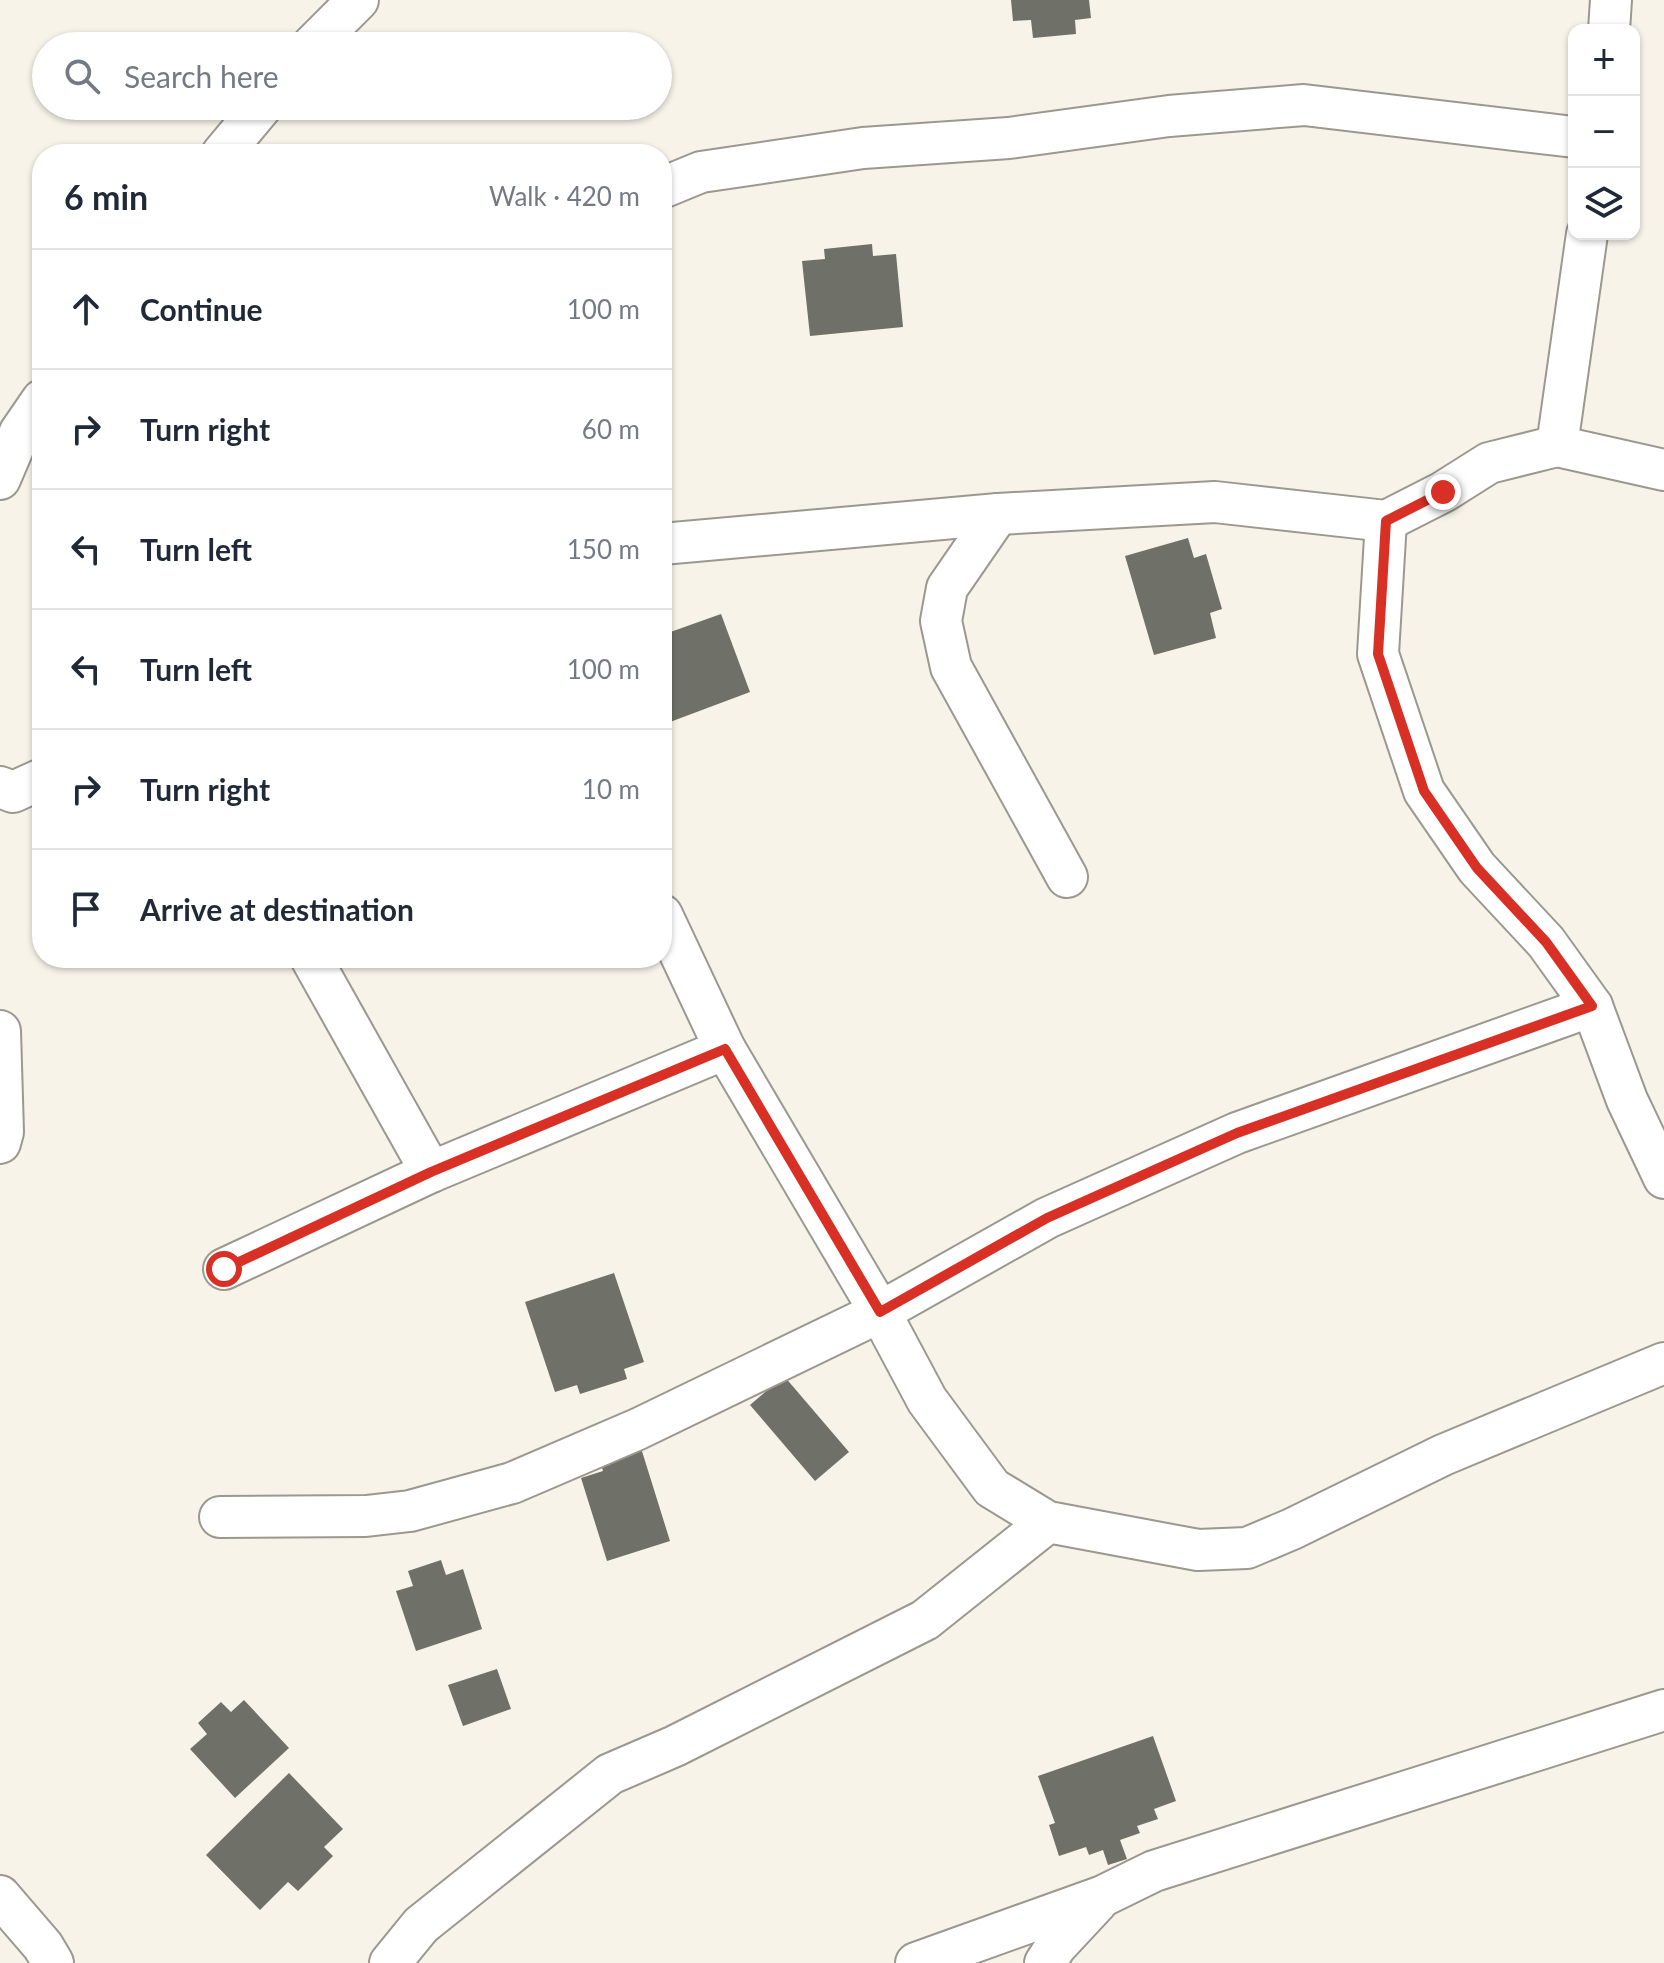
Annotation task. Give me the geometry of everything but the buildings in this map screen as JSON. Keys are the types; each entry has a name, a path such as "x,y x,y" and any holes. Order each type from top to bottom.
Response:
{"street":[{"path":"326,32 358,0"},
{"path":"1609,24 1611,0"},
{"path":"672,184 701,172 863,148 1009,138 1169,116 1304,105 1568,136"},
{"path":"230,144 250,120"},
{"path":"1557,446 1586,240"},
{"path":"0,479 20,432 32,415"},
{"path":"672,543 998,514 1215,502 1386,521 1443,492 1489,463 1557,446 1664,470"},
{"path":"998,514 947,588 941,621 951,667 1067,877"},
{"path":"1386,521 1378,654 1424,791 1477,868 1546,942 1592,1006 1627,1100 1664,1178"},
{"path":"0,787 13,792 32,783"},
{"path":"672,936 725,1049 880,1312 927,1400 992,1488 1048,1522 1198,1550 1247,1548 1443,1455 1664,1363"},
{"path":"317,968 431,1172"},
{"path":"220,1517 366,1516 410,1511 512,1483 638,1429 880,1312 1047,1218 1237,1133 1592,1006"},
{"path":"0,1031 3,1132 0,1143"},
{"path":"224,1269 431,1172 725,1049"},
{"path":"390,1963 421,1925 610,1774 675,1746 925,1620 1048,1522"},
{"path":"916,1963 1103,1896 1154,1871 1664,1710"},
{"path":"0,1896 43,1946 53,1963"},
{"path":"1045,1963 1056,1946 1103,1896"}],"route":[{"path":"224,1269 431,1172 725,1049 880,1312 1047,1218 1237,1133 1592,1006 1546,942 1477,868 1424,791 1378,654 1386,521 1443,492"}]}
